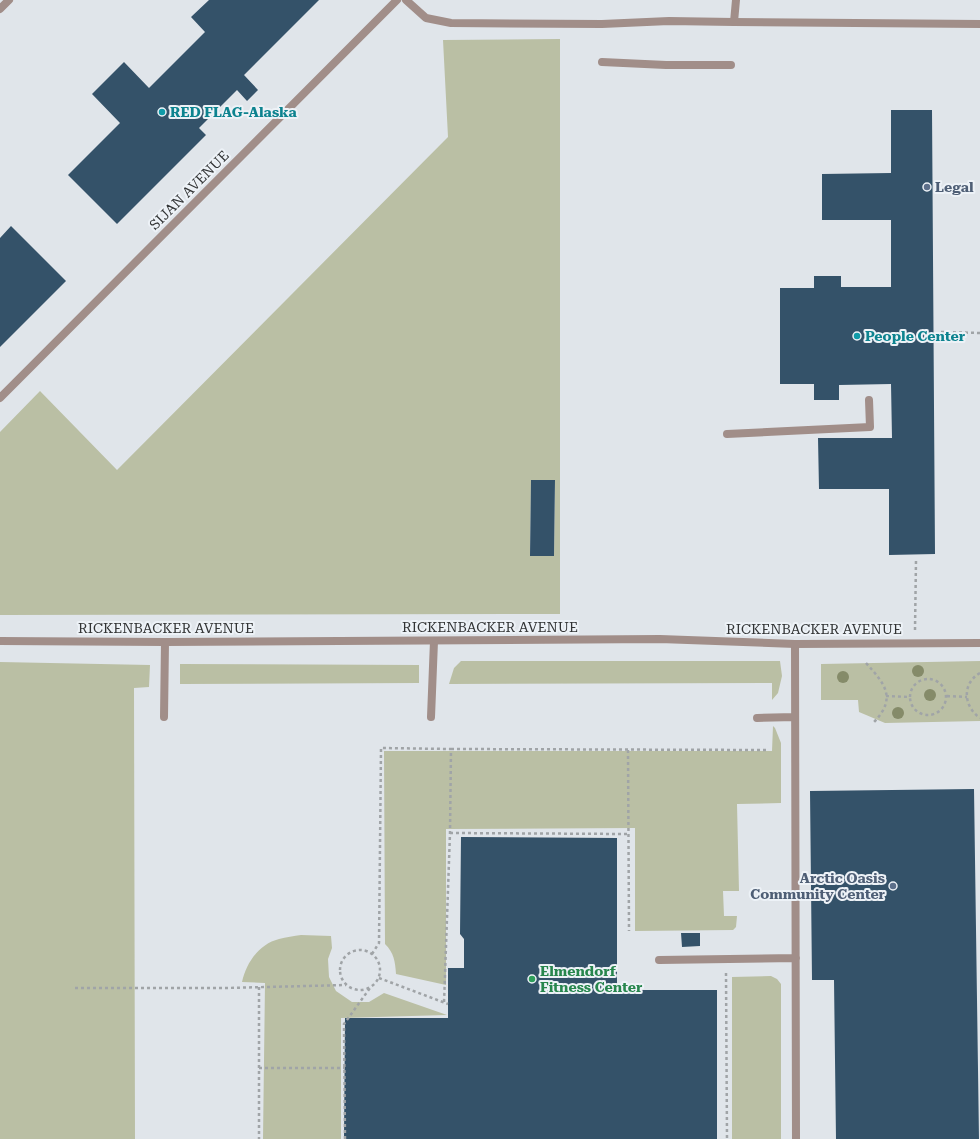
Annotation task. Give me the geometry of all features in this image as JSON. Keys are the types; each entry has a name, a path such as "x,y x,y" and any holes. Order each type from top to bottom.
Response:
{"street":[{"path":"0,9 9,0"},
{"name":"SIJAN AVENUE","path":"0,398 397,0"},
{"path":"406,0 426,18 451,23 602,24 669,21 980,24"},
{"path":"734,22 736,0"},
{"path":"602,62 666,65 731,65"},
{"path":"727,434 870,427 869,400"},
{"name":"RICKENBACKER AVENUE","path":"0,641 165,642 660,639 795,644 980,642"},
{"path":"431,717 434,641"},
{"path":"164,717 165,642"},
{"path":"795,644 796,1139"},
{"path":"757,718 795,717"},
{"path":"659,960 796,958"}],"path":[{"path":"941,332 980,333"},
{"path":"915,643 916,560"},
{"path":"866,663 878,676 884,686 886,696 886,706 874,722"},
{"path":"980,673 969,685 967,692 967,700 970,708 975,715 980,718"},
{"path":"928,678 934,679 943,685 947,696 944,707 940,711 929,715 922,714 917,711 913,706 910,697 912,688 916,683 928,678"},
{"path":"886,696 910,697"},
{"path":"947,696 967,697"},
{"path":"372,954 379,943 380,748 766,750"},
{"path":"444,1003 450,833 451,749"},
{"path":"628,750 629,931"},
{"path":"450,833 628,834"},
{"path":"345,1139 344,1024 379,978 380,971 377,959 366,951 359,950 346,954 339,966 339,973 342,980 351,989 358,991 370,988"},
{"path":"726,959 727,1139"},
{"path":"379,978 448,1004"},
{"path":"74,988 259,988 346,985"},
{"path":"259,988 259,1139"},
{"path":"259,1068 345,1068"}],"green space":[{"path":"560,39 560,614 0,615 0,432 40,391 117,470 448,137 443,40","holes":["531,480 555,481 554,556 530,556"]},
{"path":"461,661 780,661 782,676 778,693 772,700 772,683 449,684 454,668"},
{"path":"980,661 980,721 885,723 859,712 858,700 821,700 821,664"},
{"path":"0,662 150,665 149,687 134,688 135,1139 0,1139"},
{"path":"180,664 419,665 419,683 180,684"},
{"path":"773,726 781,743 781,803 737,804 739,891 723,891 724,916 737,916 736,927 733,930 635,931 635,828 446,829 446,985 396,974 394,958 385,944 384,751 772,751"},
{"path":"301,935 331,936 332,948 328,959 329,977 336,991 352,1002 369,1002 384,993 447,1015 341,1018 341,1139 263,1139 265,983 242,982 250,961 265,945 279,939"},
{"path":"771,976 777,979 781,984 781,1139 732,1139 732,977"}],"building":[{"name":"RED FLAG-Alaska","path":"209,0 319,0 244,75 258,90 247,101 237,90 199,128 206,135 117,224 68,175 120,123 92,94 124,62 149,88 205,32 191,17"},
{"name":"People Center","path":"891,110 932,110 935,554 889,555 889,489 819,489 818,438 892,438 891,384 839,385 839,400 814,400 814,384 780,384 780,288 814,288 814,276 841,276 841,287 891,287 891,220 822,220 822,174 891,173"},
{"path":"11,226 66,281 0,347 0,238"},
{"path":"531,480 555,480 554,556 530,556"},
{"name":"Arctic Oasis Community Center","path":"974,789 979,1139 836,1139 834,980 812,980 810,791"},
{"name":"Elmendorf Fitness Center","path":"461,837 617,838 617,990 717,990 717,1139 344,1139 345,1018 448,1018 448,968 464,968 464,939 460,934"},
{"path":"681,933 700,933 700,946 682,947"}],"place":[{"name":"RED FLAG-Alaska","path":"162,112"},
{"name":"Legal","path":"927,187"},
{"name":"People Center","path":"857,336"},
{"name":"Arctic Oasis Community Center","path":"893,886"},
{"name":"Elmendorf Fitness Center","path":"532,979"}]}
